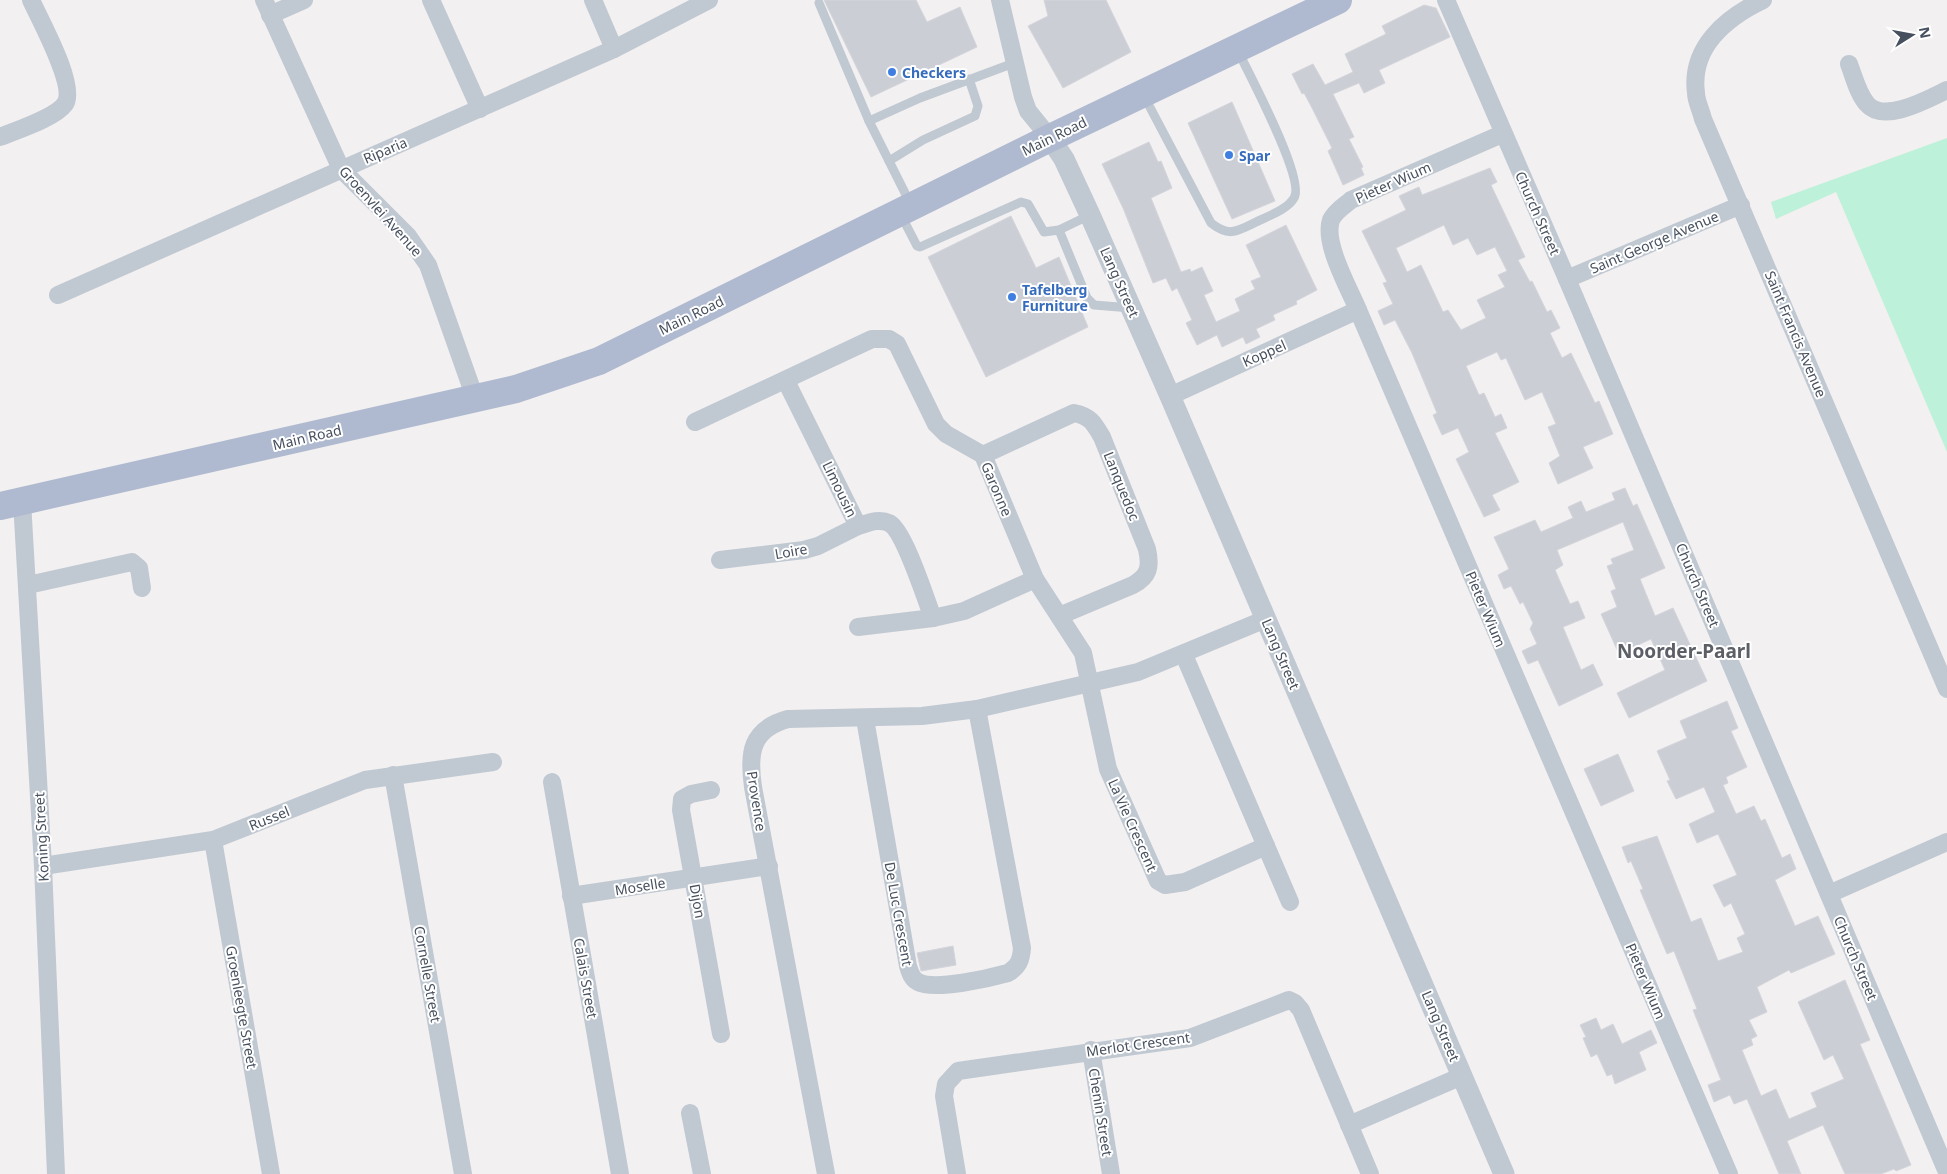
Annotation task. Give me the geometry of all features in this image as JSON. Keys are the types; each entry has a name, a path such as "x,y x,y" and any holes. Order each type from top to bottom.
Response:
{"main road":[{"name":"Main Road","path":"11,503 516,389 599,361 1050,138 1236,49 1328,2"}],"street":[{"path":"0,137 56,112 65,103 69,94 66,78 31,0"},
{"path":"267,8 304,0"},
{"path":"431,0 480,109"},
{"path":"593,0 614,50"},
{"name":"Riparia","path":"58,295 614,50 709,0"},
{"path":"1000,0 1017,80 1028,111 1050,138"},
{"name":"Church Street","path":"1446,0 1502,134 1568,279 1947,1172"},
{"name":"Saint Francis Avenue","path":"1762,0 1728,20 1710,37 1695,74 1696,94 1703,119 1740,205 1940,651 1947,689"},
{"name":"Groenvlei Avenue","path":"267,8 341,169 420,250 428,265 475,398"},
{"path":"1849,64 1867,105 1881,113 1894,112 1947,90"},
{"name":"Pieter Wium","path":"1502,134 1351,200 1339,210 1332,220 1330,235 1333,251 1729,1174"},
{"name":"Lang Street","path":"1050,138 1064,159 1170,396 1504,1174"},
{"name":"Saint George Avenue","path":"1568,279 1740,205"},
{"name":"Koppel","path":"1170,396 1358,310"},
{"name":"Garonne","path":"695,422 786,381 872,339 889,339 901,349 936,424 946,434 983,455 1036,579 1083,653 1091,684"},
{"name":"Limousin","path":"786,381 858,526 879,521 893,526 904,542 933,618"},
{"name":"Lanquedoc","path":"983,455 1074,413 1085,415 1093,422 1102,437 1147,549 1150,561 1148,572 1142,580 1132,585 1059,616"},
{"name":"Koning Street","path":"11,503 28,585 43,866 56,1174"},
{"name":"Loire","path":"720,560 804,550 858,526"},
{"path":"28,585 132,562 138,568 142,588"},
{"path":"858,627 933,618 972,608 1036,579"},
{"path":"1091,684 1138,672 1266,619"},
{"path":"1184,654 1290,902"},
{"name":"Provence","path":"826,1174 751,771 751,756 759,736 775,722 788,719 809,717 865,719 922,716 977,709 1091,684"},
{"name":"La Vie Crescent","path":"1091,684 1108,768 1158,881 1165,885 1180,883 1266,846"},
{"name":"De Luc Crescent","path":"865,719 908,966 912,977 918,982 937,985 1008,973 1017,968 1021,959 1022,948 977,709"},
{"name":"Russel","path":"43,866 213,840 365,780 393,774 492,762"},
{"name":"Cornelle Street","path":"393,774 463,1174"},
{"name":"Calais Street","path":"552,782 620,1174"},
{"name":"Dijon","path":"712,790 686,796 681,803 721,1034"},
{"name":"Groenleegte Street","path":"213,840 270,1174"},
{"path":"1829,894 1947,842"},
{"name":"Moselle","path":"571,896 769,866"},
{"name":"Merlot Crescent","path":"957,1174 944,1096 946,1084 958,1071 1091,1050 1190,1038 1289,1000 1295,1002 1301,1010 1370,1174"},
{"name":"Chenin Street","path":"1091,1050 1111,1174"},
{"path":"1348,1125 1462,1076"},
{"path":"690,1113 702,1174"}],"lane":[{"path":"818,3 869,122 889,161 919,247 1021,202 1028,204 1044,232 1059,230 1090,215"},
{"path":"1143,94 1211,223 1223,232 1235,231 1246,227 1284,208 1295,198 1297,188 1288,156 1236,49"},
{"path":"869,122 969,79 1014,63"},
{"path":"889,161 923,140 975,116 978,106 969,79"},
{"path":"1059,230 1090,302 1131,308"}],"green space":[{"path":"1947,138 1947,452 1836,192 1776,219 1771,202"}],"building":[{"name":"Checkers","path":"824,0 916,0 927,22 960,7 977,47 871,97"},
{"path":"1044,0 1106,0 1131,52 1063,88 1028,26 1048,16"},
{"path":"1424,5 1436,8 1450,37 1379,70 1385,83 1364,93 1359,83 1333,94 1354,137 1349,139 1363,167 1361,168 1364,175 1343,185 1328,151 1332,148 1304,93 1302,94 1292,74 1313,64 1325,85 1353,72 1345,54 1386,34 1382,26"},
{"name":"Spar","path":"1232,102 1275,201 1232,219 1188,123"},
{"path":"1149,142 1158,162 1161,161 1172,188 1151,198 1181,272 1190,269 1191,272 1202,267 1213,291 1204,295 1216,322 1240,311 1235,299 1255,289 1251,281 1261,277 1246,245 1286,225 1317,290 1296,301 1297,304 1273,315 1275,320 1256,329 1260,337 1246,344 1243,337 1222,347 1217,335 1197,345 1186,323 1192,320 1177,288 1172,291 1166,278 1153,283 1123,208 1102,164"},
{"path":"1490,168 1497,182 1491,185 1525,257 1518,260 1530,282 1532,281 1547,312 1551,310 1560,328 1550,333 1562,358 1571,353 1595,403 1599,401 1613,434 1583,447 1593,468 1558,484 1549,463 1560,456 1548,427 1556,424 1542,392 1525,400 1506,358 1501,360 1497,352 1466,366 1479,395 1484,393 1495,417 1501,414 1507,428 1495,433 1519,482 1492,495 1500,510 1484,517 1456,459 1469,452 1458,428 1442,435 1433,415 1437,413 1412,353 1395,320 1384,325 1378,311 1393,304 1383,283 1387,282 1362,231 1406,210 1399,196 1419,187 1422,195","holes":["1444,225 1453,245 1468,238 1477,255 1495,247 1507,271 1498,275 1505,287 1477,300 1486,318 1461,330 1448,310 1443,312 1421,265 1407,272 1396,248"]},
{"name":"Tafelberg Furniture","path":"1011,216 1036,268 1059,257 1088,327 986,377 928,257"},
{"path":"1625,488 1633,506 1637,504 1665,568 1640,579 1655,616 1673,608 1707,681 1629,718 1617,693 1665,670 1651,639 1619,654 1601,614 1617,607 1611,591 1616,589 1607,566 1613,564 1611,559 1634,550 1623,522 1557,550 1563,565 1555,570 1570,604 1578,601 1585,618 1563,627 1581,670 1593,664 1603,685 1559,706 1538,660 1528,664 1522,651 1537,644 1530,629 1533,623 1523,602 1520,604 1511,586 1504,589 1498,575 1509,569 1494,537 1535,520 1541,532 1573,518 1568,507 1581,501 1586,512 1615,500 1612,493"},
{"path":"1727,701 1738,728 1731,731 1747,767 1726,777 1728,783 1723,785 1736,814 1754,806 1761,821 1765,819 1782,858 1790,854 1796,869 1775,880 1795,926 1818,916 1835,954 1791,973 1789,970 1757,987 1767,1012 1749,1020 1757,1036 1751,1039 1753,1045 1742,1050 1761,1096 1776,1089 1789,1119 1817,1107 1811,1093 1844,1079 1833,1055 1824,1060 1798,1002 1845,980 1870,1040 1860,1044 1911,1165 1896,1171 1894,1169 1881,1174 1845,1174 1823,1125 1787,1141 1801,1174 1779,1174 1747,1099 1734,1104 1730,1095 1714,1102 1708,1085 1721,1080 1693,1010 1697,1009 1674,951 1667,954 1640,890 1643,889 1631,861 1628,863 1622,847 1657,836 1691,922 1701,918 1718,961 1743,952 1737,938 1745,934 1731,903 1724,907 1713,885 1737,875 1718,834 1697,843 1689,824 1715,812 1704,787 1676,799 1667,781 1670,780 1657,751 1687,738 1680,721"},
{"path":"1618,754 1634,791 1601,806 1584,769"},
{"path":"953,946 956,965 921,971 917,953"},
{"path":"1596,1018 1601,1030 1613,1024 1622,1044 1651,1030 1657,1043 1639,1052 1646,1070 1615,1084 1612,1074 1607,1076 1597,1054 1591,1057 1583,1038 1586,1037 1580,1025"}],"place":[{"name":"Checkers","path":"892,72"},
{"name":"Spar","path":"1229,155"},
{"name":"Tafelberg Furniture","path":"1012,297"}],"district":[{"name":"Noorder-Paarl","path":"1684,651"}]}
